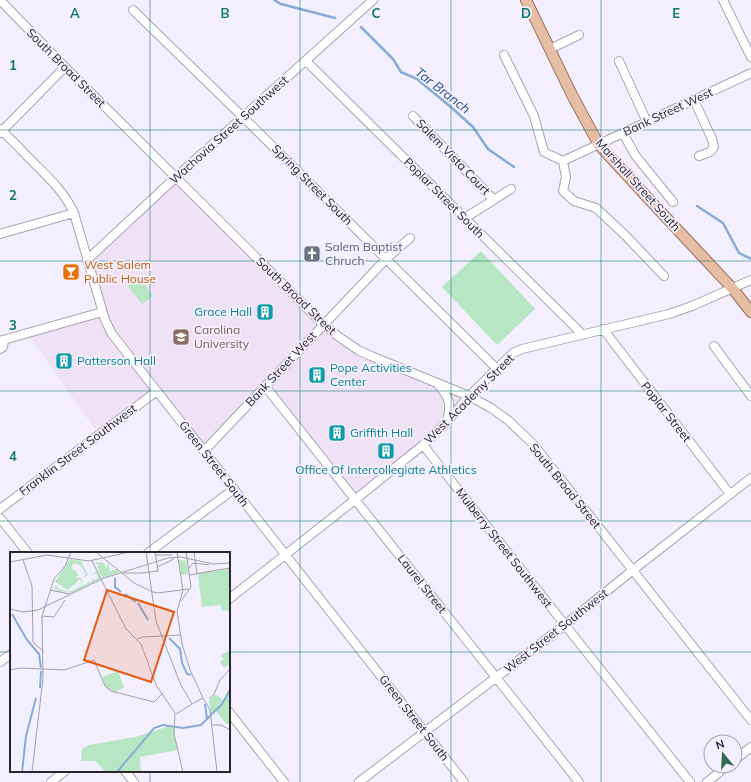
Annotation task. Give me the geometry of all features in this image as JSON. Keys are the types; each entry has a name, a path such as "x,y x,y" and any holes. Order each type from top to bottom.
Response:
{"main road":[{"name":"Marshall Street South","path":"526,0 572,95 599,145 733,289 751,312"}],"street":[{"name":"South Broad Street","path":"0,0 65,67 324,324 339,337 370,356 470,396 491,408 508,421 532,444 751,720"},
{"name":"Wachovia Street Southwest","path":"87,260 176,177 373,0"},
{"path":"723,0 751,57"},
{"name":"Spring Street South","path":"133,10 497,369"},
{"path":"550,50 579,35"},
{"path":"504,55 534,116 544,152 564,161 566,177 563,191 574,201 596,208 625,235 664,276"},
{"name":"Poplar Street South","path":"306,61 582,334"},
{"path":"619,61 647,122"},
{"path":"1,131 65,67"},
{"name":"Bank Street West","path":"564,161 751,73"},
{"path":"694,100 712,139 714,147 710,152 699,156"},
{"name":"Salem Vista Court","path":"412,116 493,199"},
{"name":"Green Street South","path":"1,131 58,188 74,213 102,312 112,334 464,782"},
{"path":"623,133 635,156 673,202"},
{"path":"464,218 511,189"},
{"path":"0,234 74,213"},
{"name":"Bank Street West","path":"204,451 386,259 410,238"},
{"name":"West Academy Street","path":"230,598 355,500 423,444 446,423 470,396 513,354 522,349 669,314 733,289 751,280"},
{"path":"0,349 3,347 2,340 102,312"},
{"name":"Poplar Street","path":"603,330 730,494"},
{"path":"714,346 751,396"},
{"path":"438,383 449,400 450,411 446,423"},
{"name":"Laurel Street","path":"264,386 579,782"},
{"name":"Franklin Street Southwest","path":"0,509 156,391"},
{"name":"Mulberry Street Southwest","path":"423,444 564,625 690,782"},
{"name":"West Street Southwest","path":"360,782 496,678 751,478"},
{"path":"149,552 234,489"},
{"path":"0,518 27,552"},
{"path":"0,662 10,655"},
{"path":"230,713 284,782"},
{"path":"743,754 751,747"},
{"path":"51,782 64,772"},
{"path":"126,772 134,782"},
{"path":"707,782 717,774"}],"shaded area":[{"name":"Carolina University","path":"176,177 323,324 335,342 357,354 358,350 469,396 355,500 265,386 204,451 157,391 99,435 27,333 102,312 87,260"}],"green space":[{"path":"481,251 535,309 497,345 442,287"},
{"path":"139,277 153,296 142,304 128,286"}],"waterway":[{"name":"Tar Branch","path":"274,0 281,4 335,18"},
{"name":"Tar Branch","path":"361,27 393,59 401,72 417,79 452,108 473,127 488,149 514,167"},
{"name":"Tar Branch","path":"697,206 723,223 739,253 751,259"}],"place":[{"name":"Salem Baptist Chruch","path":"312,254"},
{"name":"West Salem Public House","path":"71,272"},
{"name":"Grace Hall","path":"265,312"},
{"name":"Carolina University","path":"181,337"},
{"name":"Patterson Hall","path":"64,361"},
{"name":"Pope Activities Center","path":"317,375"},
{"name":"Griffith Hall","path":"337,433"},
{"name":"Office Of Intercollegiate Athletics","path":"386,451"}]}
